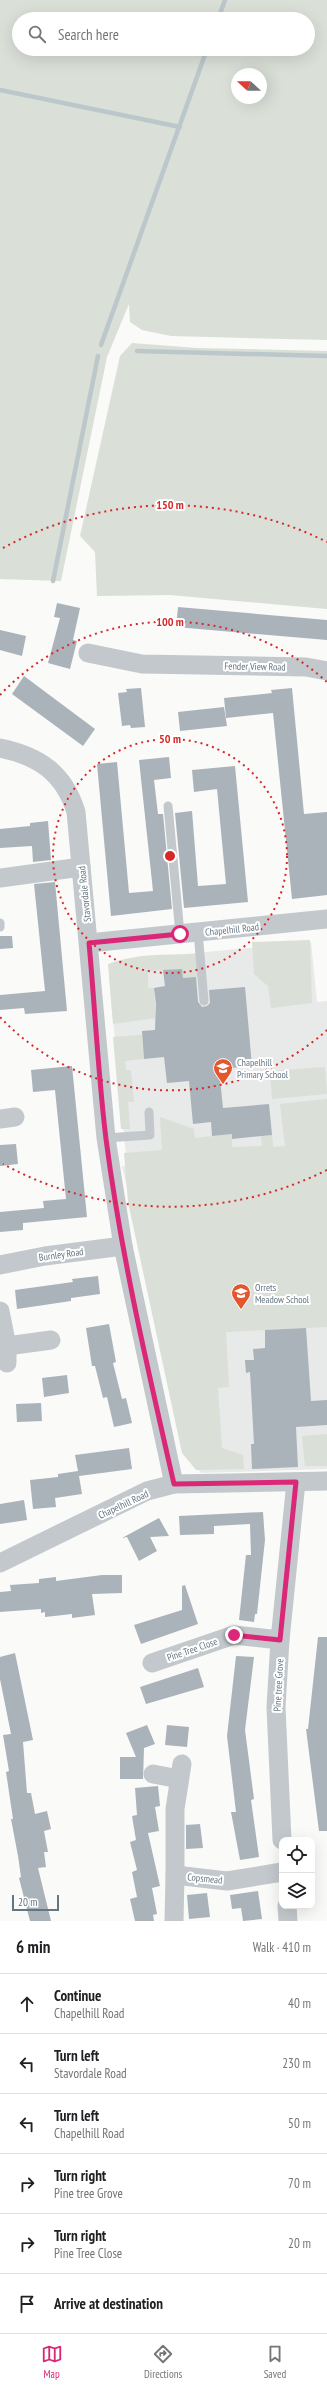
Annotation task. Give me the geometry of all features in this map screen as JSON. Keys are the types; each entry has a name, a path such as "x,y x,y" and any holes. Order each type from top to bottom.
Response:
{"street":[{"name":"Fender View Road","path":"88,653 142,664 306,667 327,671"},
{"name":"Stavordale Road","path":"0,748 20,752 42,763 63,783 71,795 76,812 106,1138 123,1246 174,1484"},
{"path":"0,878 81,867"},
{"name":"Chapelhill Road","path":"89,943 327,919"},
{"name":"Burnley Road","path":"0,1265 45,1256 123,1246"},
{"path":"0,1311 7,1354 51,1340"},
{"name":"Chapelhill Road","path":"0,1563 147,1492 174,1484 327,1481"},
{"name":"Pine tree Grove","path":"282,1837 276,1707 280,1640 296,1482"},
{"name":"Pine Tree Close","path":"152,1663 234,1635 280,1640"},
{"name":"Copsmead","path":"153,1774 180,1772 175,1809 175,1875 227,1881 279,1872"},
{"path":"174,1921 175,1875"},
{"path":"286,1909 288,1921"}],"lane":[{"path":"168,806 189,933 204,1001"},
{"path":"106,1138 150,1136 149,1112"}],"shaded area":[{"path":"0,0 327,0 327,340 171,336 142,330 130,322 129,304 107,357 61,581 0,579"},
{"path":"132,343 197,348 327,351 327,609 170,595 97,596 95,552 80,536 120,356"},
{"path":"310,940 312,1003 271,1008 268,986 254,974 252,942"},
{"path":"311,942 317,1002 327,1001 327,1469 201,1473 187,1455 122,1166 127,1166 109,978 123,960"},
{"path":"196,954 198,977 183,978 182,969 148,971 148,988 154,988 156,1018 113,1024 108,964 119,960 141,956"},
{"path":"142,1035 144,1059 125,1061 126,1070 131,1070 134,1102 128,1102 130,1129 121,1129 113,1037"},
{"path":"325,1067 327,1094 272,1099 270,1071"},
{"name":"Orrets Meadow School","path":"327,1099 327,1327 226,1332 229,1387 218,1388 222,1448 243,1455 244,1469 196,1470 182,1453 128,1202 124,1153 162,1150 160,1117 194,1129 195,1138 232,1134 232,1147 262,1146 261,1136 272,1135 273,1147 285,1146 280,1104"},
{"path":"327,1434 327,1466 305,1466 302,1436"}],"building":[{"path":"57,603 80,608 73,640 77,641 70,669 48,663 60,618 54,617"},
{"path":"178,607 327,620 327,640 176,627"},
{"path":"0,630 26,636 22,656 0,650"},
{"path":"24,676 95,729 83,746 12,694"},
{"path":"141,688 145,727 131,728 130,725 122,726 118,693 127,692 126,689"},
{"path":"292,688 304,814 327,812 327,895 292,899 273,713 226,718 224,698 272,693 271,690"},
{"path":"224,707 227,726 180,731 178,712"},
{"path":"169,757 171,778 154,780 158,814 163,814 172,909 111,916 97,764 117,762 129,893 153,891 139,760"},
{"path":"235,766 248,902 184,908 175,813 192,811 198,886 226,884 217,789 194,792 192,770"},
{"path":"48,821 51,860 33,862 32,846 0,848 0,829 30,826 30,823"},
{"path":"55,882 67,1011 25,1014 24,1008 0,1010 0,995 45,991 34,884"},
{"path":"0,936 12,936 13,948 0,949"},
{"path":"182,969 183,978 196,977 198,1002 202,1007 207,1006 210,1003 209,990 245,987 252,1066 219,1069 223,1108 269,1104 272,1135 232,1139 232,1134 212,1136 211,1122 193,1124 189,1081 167,1083 164,1057 144,1059 142,1031 155,1030 156,1004 154,988 165,986 163,970"},
{"path":"72,1066 87,1217 23,1223 23,1230 0,1232 0,1212 44,1208 43,1201 66,1199 55,1090 33,1092 31,1070"},
{"path":"16,1144 18,1164 0,1166 0,1145"},
{"path":"98,1276 100,1294 71,1298 71,1301 17,1309 15,1290 73,1282 72,1279"},
{"path":"109,1324 116,1362 113,1363 122,1399 126,1398 132,1423 114,1427 107,1397 103,1398 95,1366 92,1366 86,1328"},
{"path":"306,1328 311,1401 327,1400 327,1425 296,1427 298,1467 252,1469 251,1444 254,1444 250,1372 246,1373 245,1360 254,1360 253,1349 265,1348 265,1330"},
{"path":"67,1375 69,1393 44,1397 42,1378"},
{"path":"41,1403 42,1421 17,1422 16,1404"},
{"path":"129,1448 132,1469 79,1476 82,1494 55,1498 56,1507 33,1509 30,1480 58,1477 58,1474 78,1471 75,1455"},
{"path":"24,1500 27,1520 0,1524 0,1504"},
{"path":"263,1512 265,1540 257,1614 255,1614 254,1622 239,1620 246,1555 251,1555 250,1524 214,1526 214,1534 180,1535 179,1516"},
{"path":"159,1518 169,1536 150,1537 157,1551 139,1561 127,1537 122,1538"},
{"path":"102,1575 122,1575 122,1593 92,1594 95,1615 72,1618 72,1614 45,1617 45,1612 41,1613 41,1609 0,1612 0,1592 11,1591 10,1585 39,1583 39,1579 56,1577 56,1581"},
{"path":"185,1585 198,1624 141,1644 134,1625 182,1610 182,1586"},
{"path":"318,1637 327,1637 327,1831 319,1831 306,1729 308,1729"},
{"path":"15,1653 33,1740 23,1742 27,1793 31,1793 35,1814 47,1811 51,1829 44,1831 48,1852 44,1852 46,1867 38,1868 51,1921 30,1921 19,1878 21,1877 11,1819 13,1819 6,1772 9,1771 3,1735 11,1734 0,1679 0,1657"},
{"path":"236,1656 254,1657 245,1730 254,1799 251,1800 259,1857 240,1860 231,1812 236,1812 227,1736"},
{"path":"198,1668 204,1687 146,1704 140,1687"},
{"path":"147,1725 155,1744 144,1748 143,1779 120,1779 120,1757 136,1757 126,1733"},
{"path":"167,1725 189,1727 187,1747 165,1745"},
{"path":"158,1786 160,1806 155,1807 159,1831 148,1833 160,1886 152,1888 157,1914 153,1915 154,1921 135,1921 130,1899 137,1897 132,1872 137,1870 130,1842 136,1840 132,1816 137,1815 135,1788"},
{"path":"200,1824 203,1848 186,1849 186,1825"},
{"path":"258,1891 262,1919 243,1921 241,1908 232,1909 230,1895"},
{"path":"207,1893 210,1917 189,1919 187,1895"}],"waterway":[{"path":"221,12 225,0"},
{"path":"101,345 204,56"},
{"path":"0,90 180,127"},
{"path":"137,351 327,356"},
{"path":"53,581 98,356"}],"place":[{"name":"Chapelhill Primary School","path":"223,1085"},
{"name":"Orrets Meadow School","path":"241,1310"}],"route":[{"path":"180,934 89,943 106,1138 112,1179 123,1246 174,1484 296,1482 280,1640 234,1635"}]}
